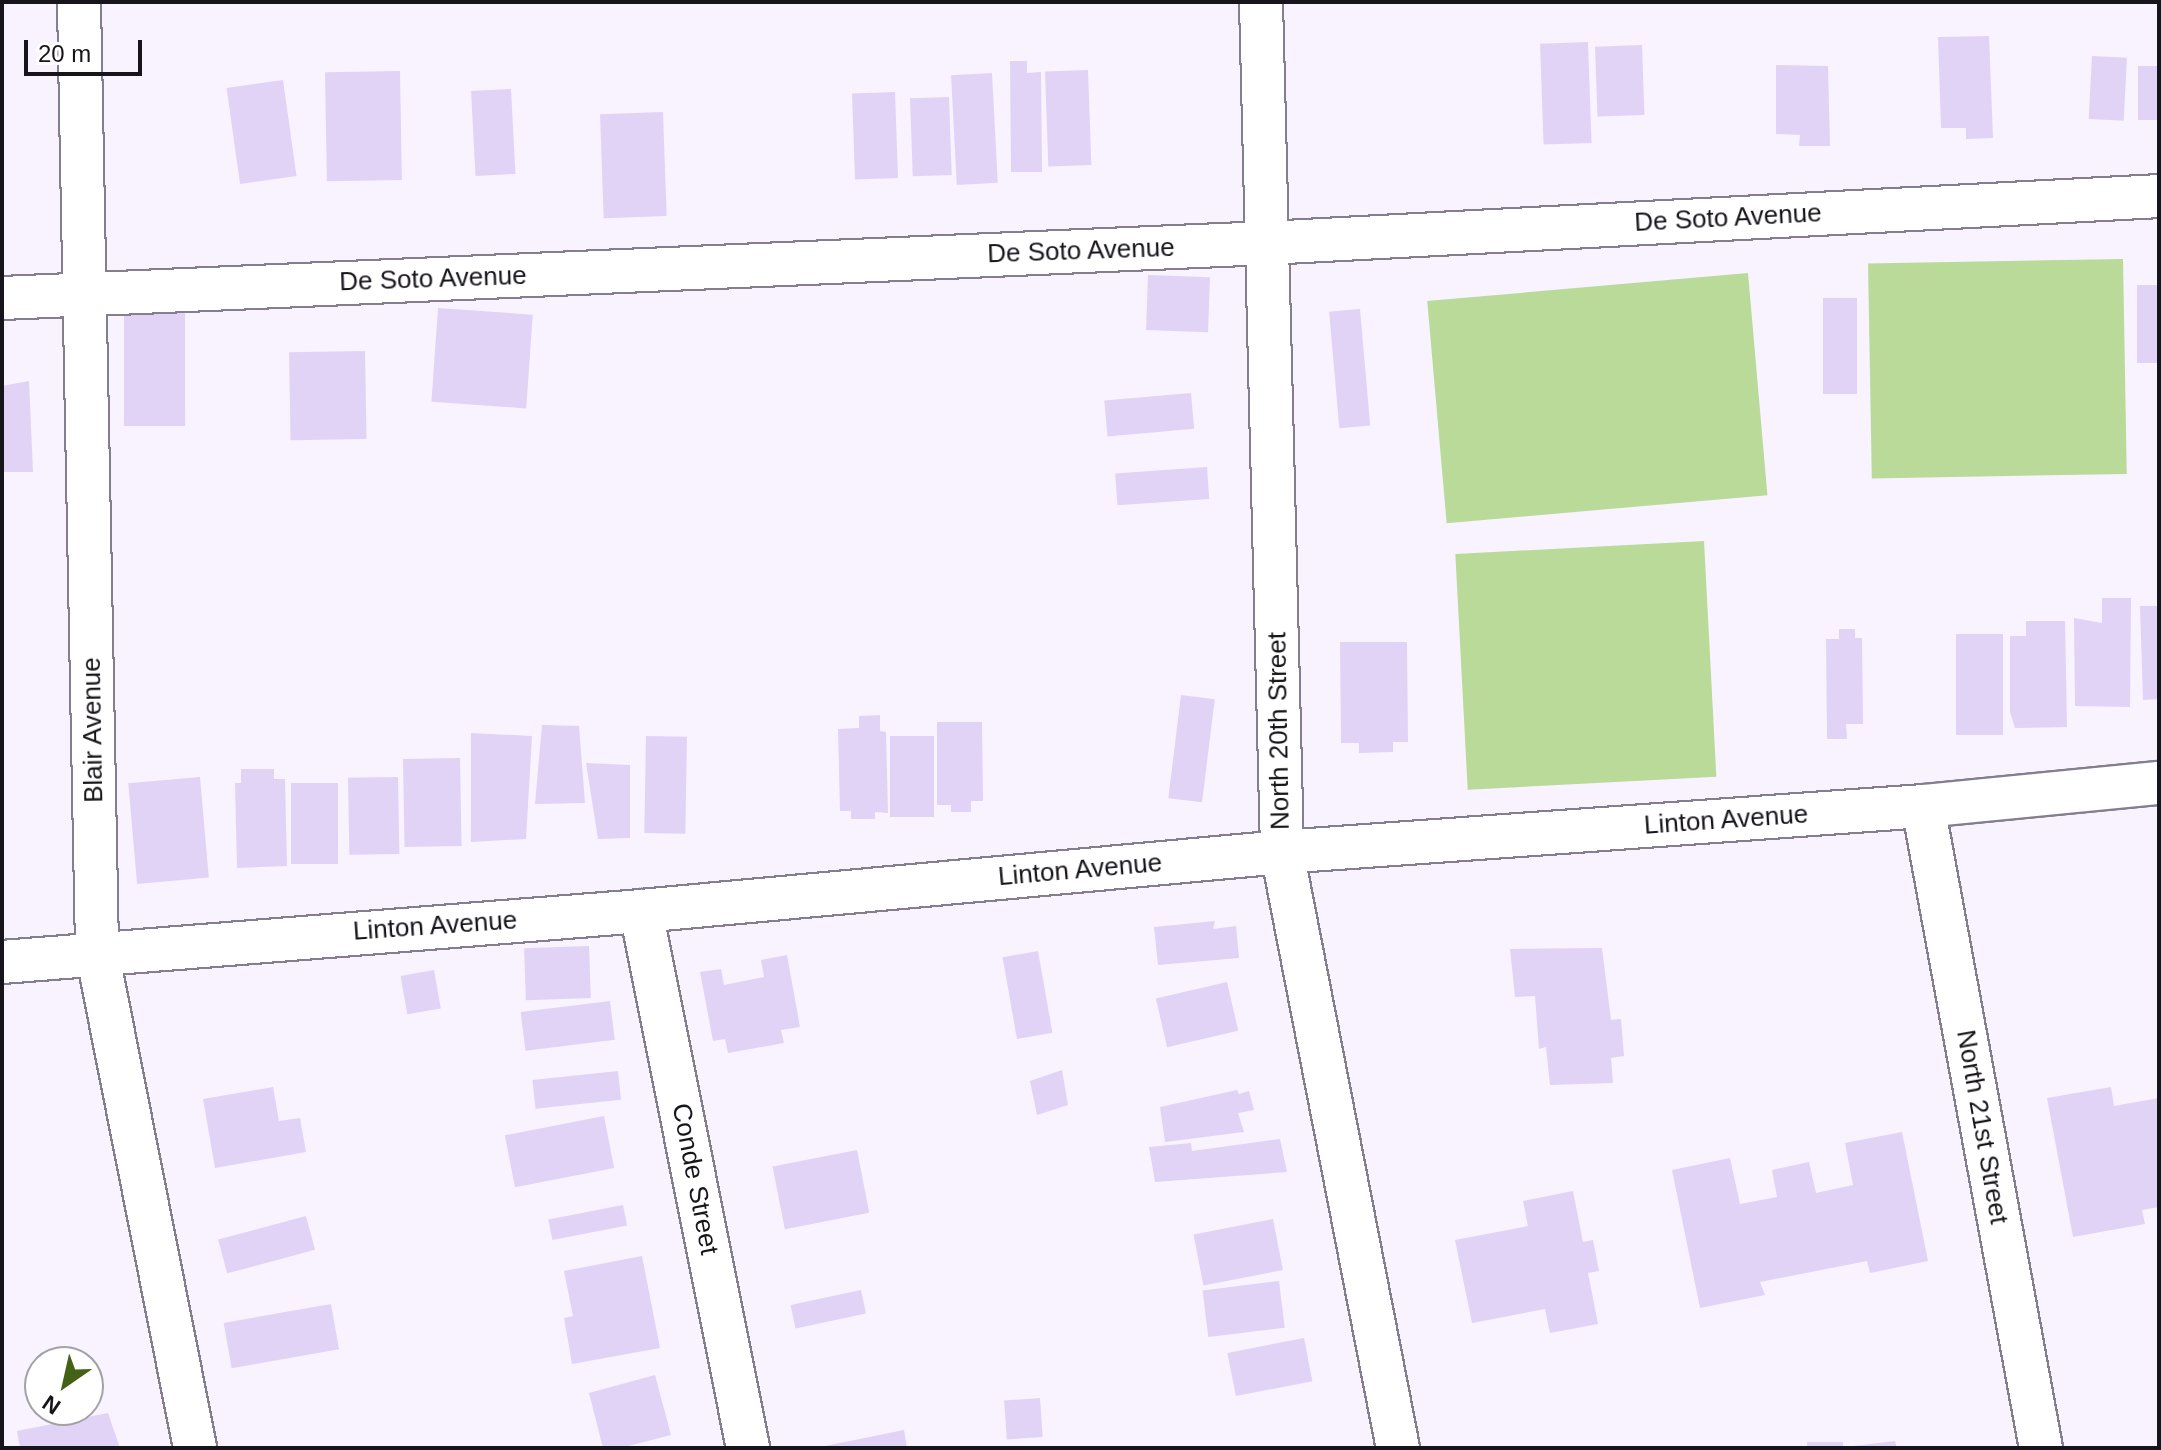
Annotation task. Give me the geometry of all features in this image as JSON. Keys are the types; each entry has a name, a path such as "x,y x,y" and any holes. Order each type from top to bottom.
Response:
{"street":[{"name":"Blair Avenue","path":"79,2 97,952 195,1448"},
{"name":"North 20th Street","path":"1261,2 1282,852 1398,1448"},
{"name":"De Soto Avenue","path":"2,298 1266,243 2159,196"},
{"name":"Linton Avenue","path":"2,962 97,952 641,911 1282,852 1923,806 2159,783"},
{"name":"North 21st Street","path":"1923,806 2041,1448"},
{"name":"Conde Street","path":"641,911 748,1448"}],"green space":[{"path":"2123,259 2127,474 1872,478 1868,263"},
{"path":"1748,273 1767,495 1447,523 1427,301"},
{"path":"1704,541 1716,777 1468,790 1455,554"}],"building":[{"path":"1989,36 1993,138 1966,139 1966,128 1941,128 1938,37"},
{"path":"1588,42 1592,143 1544,145 1540,44"},
{"path":"1642,45 1644,115 1597,117 1595,47"},
{"path":"2092,56 2127,58 2124,121 2089,119"},
{"path":"1010,61 1027,61 1027,73 1041,72 1042,172 1011,172"},
{"path":"1776,65 1828,66 1830,146 1799,146 1800,135 1776,134"},
{"path":"2138,66 2159,66 2159,120 2138,120"},
{"path":"1088,70 1091,165 1048,166 1045,72"},
{"path":"400,71 402,180 327,181 325,72"},
{"path":"992,73 998,183 957,185 951,75"},
{"path":"283,80 296,176 240,184 227,88"},
{"path":"511,89 515,174 476,176 471,91"},
{"path":"895,92 898,178 855,179 852,94"},
{"path":"949,97 952,175 913,176 910,98"},
{"path":"663,112 667,216 604,218 600,114"},
{"path":"1148,275 1210,277 1208,332 1146,330"},
{"path":"2137,285 2159,285 2159,363 2137,363"},
{"path":"1823,298 1857,298 1857,394 1823,394"},
{"path":"124,304 185,304 185,426 124,426"},
{"path":"438,308 533,315 526,408 431,402"},
{"path":"1360,309 1370,426 1339,428 1329,312"},
{"path":"365,351 367,439 291,440 289,352"},
{"path":"29,381 33,472 2,472 2,386"},
{"path":"1191,393 1194,429 1107,436 1104,401"},
{"path":"1207,467 1209,499 1117,505 1115,473"},
{"path":"2102,598 2131,598 2130,707 2075,706 2074,618 2102,623"},
{"path":"2140,606 2159,606 2159,699 2143,700"},
{"path":"2026,621 2065,621 2067,727 2015,728 2010,712 2010,636 2026,636"},
{"path":"1839,629 1855,629 1855,638 1862,638 1863,724 1846,724 1847,739 1827,739 1826,639 1839,639"},
{"path":"1956,634 2003,634 2003,735 1956,735"},
{"path":"1340,642 1407,642 1408,742 1393,742 1393,752 1359,753 1359,743 1341,743"},
{"path":"1181,695 1215,699 1202,802 1168,798"},
{"path":"880,715 880,731 886,732 888,813 875,812 875,819 851,819 851,811 840,811 838,729 859,728 859,716"},
{"path":"937,722 982,722 983,801 971,801 971,812 951,812 951,805 937,805"},
{"path":"542,725 579,726 585,803 535,804"},
{"path":"471,733 532,736 526,839 471,842"},
{"path":"646,736 687,737 685,834 644,833"},
{"path":"890,736 934,736 934,817 890,817"},
{"path":"460,758 462,846 405,847 403,759"},
{"path":"586,763 630,765 630,838 598,839"},
{"path":"241,769 274,769 274,779 285,779 287,866 237,868 235,783 241,783"},
{"path":"200,777 209,878 137,884 128,783"},
{"path":"398,777 399,854 349,855 348,778"},
{"path":"291,783 338,783 338,864 291,864"},
{"path":"1215,921 1213,929 1236,926 1239,958 1158,965 1154,927"},
{"path":"589,946 591,998 526,1000 524,948"},
{"path":"1602,948 1611,1020 1621,1019 1624,1056 1611,1058 1613,1083 1550,1085 1546,1047 1539,1049 1535,996 1515,997 1510,949"},
{"path":"1038,951 1052,1033 1017,1039 1003,957"},
{"path":"787,955 800,1027 781,1030 784,1043 728,1053 725,1039 713,1041 700,972 721,969 724,985 764,977 761,960"},
{"path":"434,970 441,1008 407,1014 401,976"},
{"path":"1227,982 1238,1031 1167,1047 1156,998"},
{"path":"610,1001 615,1040 525,1051 521,1012"},
{"path":"1062,1070 1068,1105 1037,1115 1030,1081"},
{"path":"618,1071 621,1100 536,1109 532,1080"},
{"path":"273,1087 279,1121 300,1118 306,1152 215,1168 203,1099"},
{"path":"2111,1087 2114,1106 2159,1098 2159,1207 2142,1210 2145,1224 2073,1237 2047,1098"},
{"path":"1237,1090 1239,1094 1249,1091 1254,1110 1238,1113 1244,1132 1165,1142 1160,1107"},
{"path":"604,1116 614,1168 515,1187 505,1135"},
{"path":"1902,1132 1928,1261 1870,1273 1867,1261 1760,1282 1765,1295 1700,1308 1672,1170 1730,1158 1740,1204 1777,1197 1772,1170 1809,1162 1816,1193 1853,1185 1845,1143"},
{"path":"1280,1139 1287,1172 1155,1182 1149,1147 1191,1143 1192,1151"},
{"path":"857,1150 869,1213 785,1229 773,1166"},
{"path":"1573,1191 1583,1242 1593,1240 1599,1271 1588,1273 1598,1324 1550,1333 1545,1309 1472,1323 1455,1240 1528,1226 1523,1201"},
{"path":"623,1205 627,1226 552,1240 548,1220"},
{"path":"306,1216 315,1250 227,1273 218,1240"},
{"path":"1273,1219 1283,1270 1203,1286 1193,1234"},
{"path":"642,1256 660,1348 572,1364 564,1318 573,1316 564,1271"},
{"path":"1279,1281 1285,1328 1208,1337 1203,1290"},
{"path":"861,1290 866,1313 796,1328 791,1305"},
{"path":"331,1304 339,1349 232,1368 224,1323"},
{"path":"1304,1338 1312,1381 1236,1396 1227,1353"},
{"path":"655,1375 671,1435 621,1448 603,1448 589,1393"},
{"path":"1040,1398 1043,1437 1007,1439 1004,1401"},
{"path":"108,1413 120,1448 20,1448 17,1431 42,1426 104,1426 104,1414"},
{"path":"904,1430 907,1448 820,1448 820,1447"},
{"path":"1895,1441 1897,1448 1853,1448 1853,1446"},
{"path":"1807,1442 1843,1442 1843,1448 1807,1448"}]}
